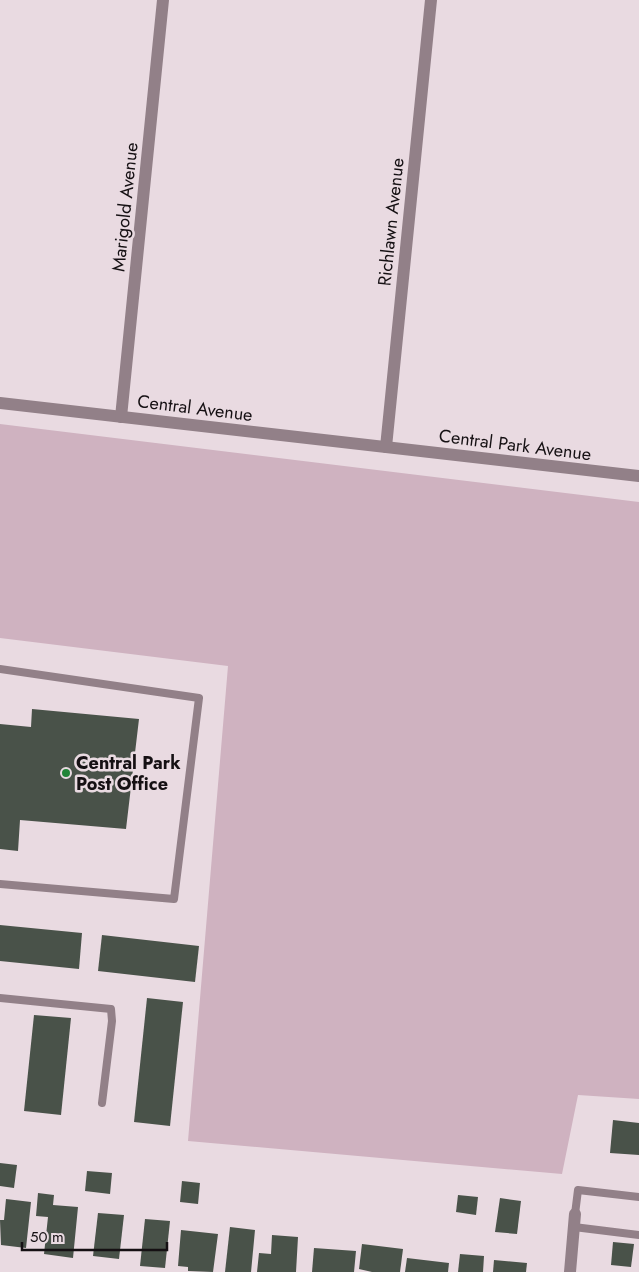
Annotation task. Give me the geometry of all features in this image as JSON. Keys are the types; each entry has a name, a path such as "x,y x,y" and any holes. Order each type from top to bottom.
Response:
{"street":[{"name":"Marigold Avenue","path":"121,417 163,0"},
{"name":"Richlawn Avenue","path":"386,447 431,0"},
{"name":"Central Avenue","path":"0,403 386,447"},
{"name":"Central Park Avenue","path":"386,447 639,476"},
{"path":"570,1272 574,1221"}],"lane":[{"path":"0,669 199,698 174,898 0,884"},
{"path":"0,998 110,1009 112,1021 102,1103"},
{"path":"639,1197 578,1190 574,1221 639,1235"}],"shaded area":[{"path":"0,424 639,502 639,1099 578,1095 562,1174 188,1141 228,666 0,638"}],"building":[{"name":"Central Park Post Office","path":"32,709 139,719 126,829 20,820 18,851 0,849 0,724 31,727"},
{"path":"0,925 82,933 79,969 0,961"},
{"path":"102,935 199,946 195,982 98,971"},
{"path":"147,998 183,1002 170,1126 134,1122"},
{"path":"34,1015 71,1018 61,1115 24,1111"},
{"path":"613,1120 639,1123 639,1155 610,1153"},
{"path":"0,1163 17,1165 14,1188 0,1186"},
{"path":"87,1171 112,1173 110,1194 85,1191"},
{"path":"182,1181 200,1183 198,1204 180,1202"},
{"path":"38,1193 54,1195 53,1205 78,1207 73,1258 44,1254 48,1217 36,1216"},
{"path":"458,1195 478,1197 476,1215 456,1212"},
{"path":"500,1198 521,1201 517,1234 495,1232"},
{"path":"6,1199 31,1202 26,1248 1,1245 0,1220 4,1220"},
{"path":"98,1213 124,1215 119,1259 93,1256"},
{"path":"145,1219 170,1221 165,1268 140,1266"},
{"path":"230,1227 255,1230 251,1272 225,1272"},
{"path":"181,1230 218,1234 213,1272 188,1271 188,1267 178,1266"},
{"path":"272,1235 298,1237 296,1272 257,1272 259,1253 271,1254"},
{"path":"613,1242 634,1244 631,1267 611,1265"},
{"path":"362,1244 403,1249 400,1272 372,1272 359,1269"},
{"path":"314,1248 356,1251 354,1272 312,1272"},
{"path":"460,1254 484,1256 483,1272 458,1272"},
{"path":"407,1258 449,1263 448,1272 405,1272"},
{"path":"494,1260 527,1263 526,1272 493,1272"}],"place":[{"name":"Central Park Post Office","path":"66,773"}]}
